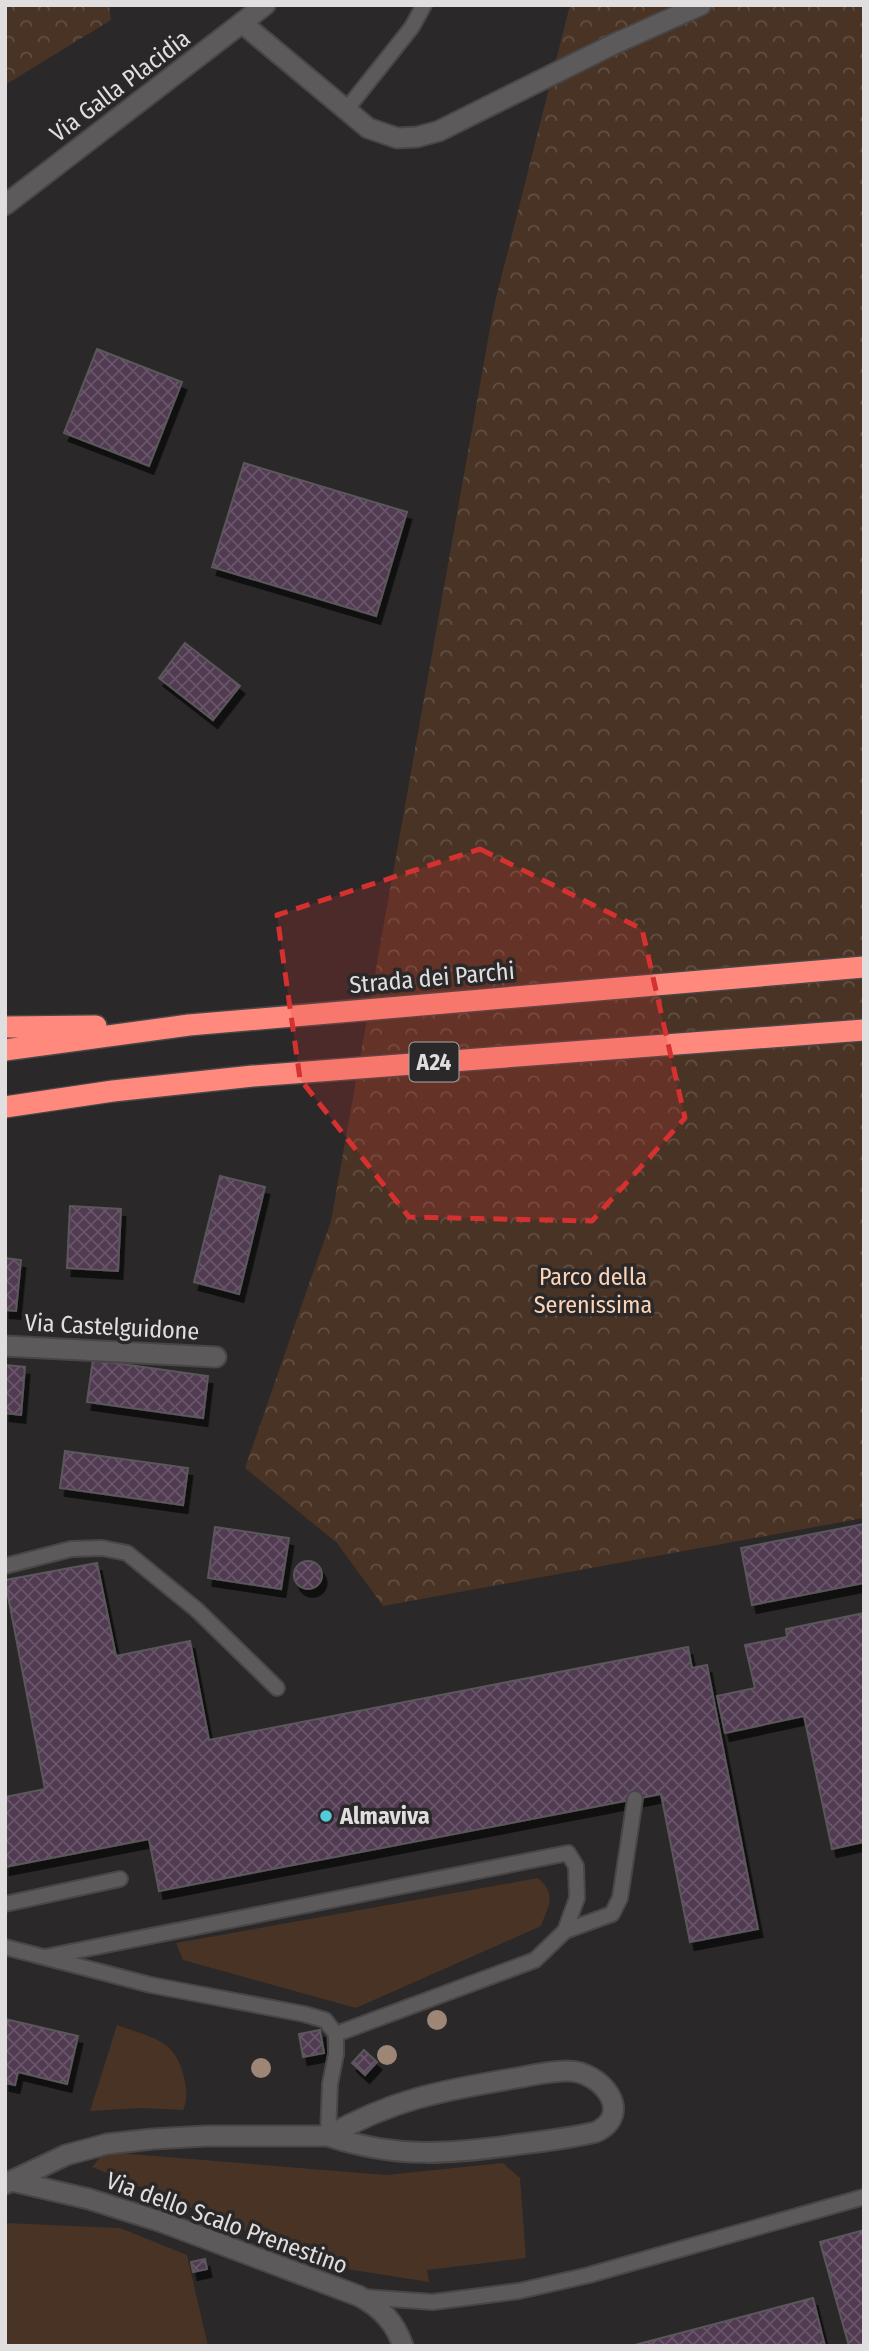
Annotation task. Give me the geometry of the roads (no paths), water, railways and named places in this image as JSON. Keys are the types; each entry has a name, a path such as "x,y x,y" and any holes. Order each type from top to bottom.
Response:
{"highway":[{"name":"Strada dei Parchi","path":"5,1049 189,1025 864,967"},
{"path":"5,1027 189,1025"},
{"name":"A24","path":"5,1107 127,1089 253,1076 864,1030"}],"street":[{"name":"Via Galla Placidia","path":"5,205 265,5"},
{"path":"242,23 368,128 387,136 407,138 429,134 701,5"},
{"name":"Via Castelguidone","path":"5,1346 216,1357"},
{"name":"Via dello Scalo Prenestino","path":"9,2183 73,2152 117,2143 206,2136 328,2136 355,2145 397,2151 459,2153 596,2132 608,2124 613,2105 606,2089 591,2076 580,2072 556,2072 421,2095 361,2117 328,2136"},
{"name":"Via dello Scalo Prenestino","path":"9,2183 89,2199 152,2218 359,2296 376,2306 393,2324 403,2346"}],"lane":[{"path":"346,110 412,27 424,5"},
{"path":"5,1566 71,1549 102,1548 127,1553 197,1610 277,1688"},
{"path":"565,1931 612,1914 620,1898 635,1799"},
{"path":"45,1958 568,1853 576,1866 578,1898 565,1931 535,1961 336,2034"},
{"path":"5,1904 120,1879"},
{"path":"5,1947 151,1985 325,2020 336,2034 328,2136"},
{"path":"359,2296 433,2302 519,2291 589,2276 864,2197"}],"place":[{"name":"Almaviva","path":"326,1816"}],"park label":[{"name":"Parco della Serenissima","path":"593,1291"}]}
